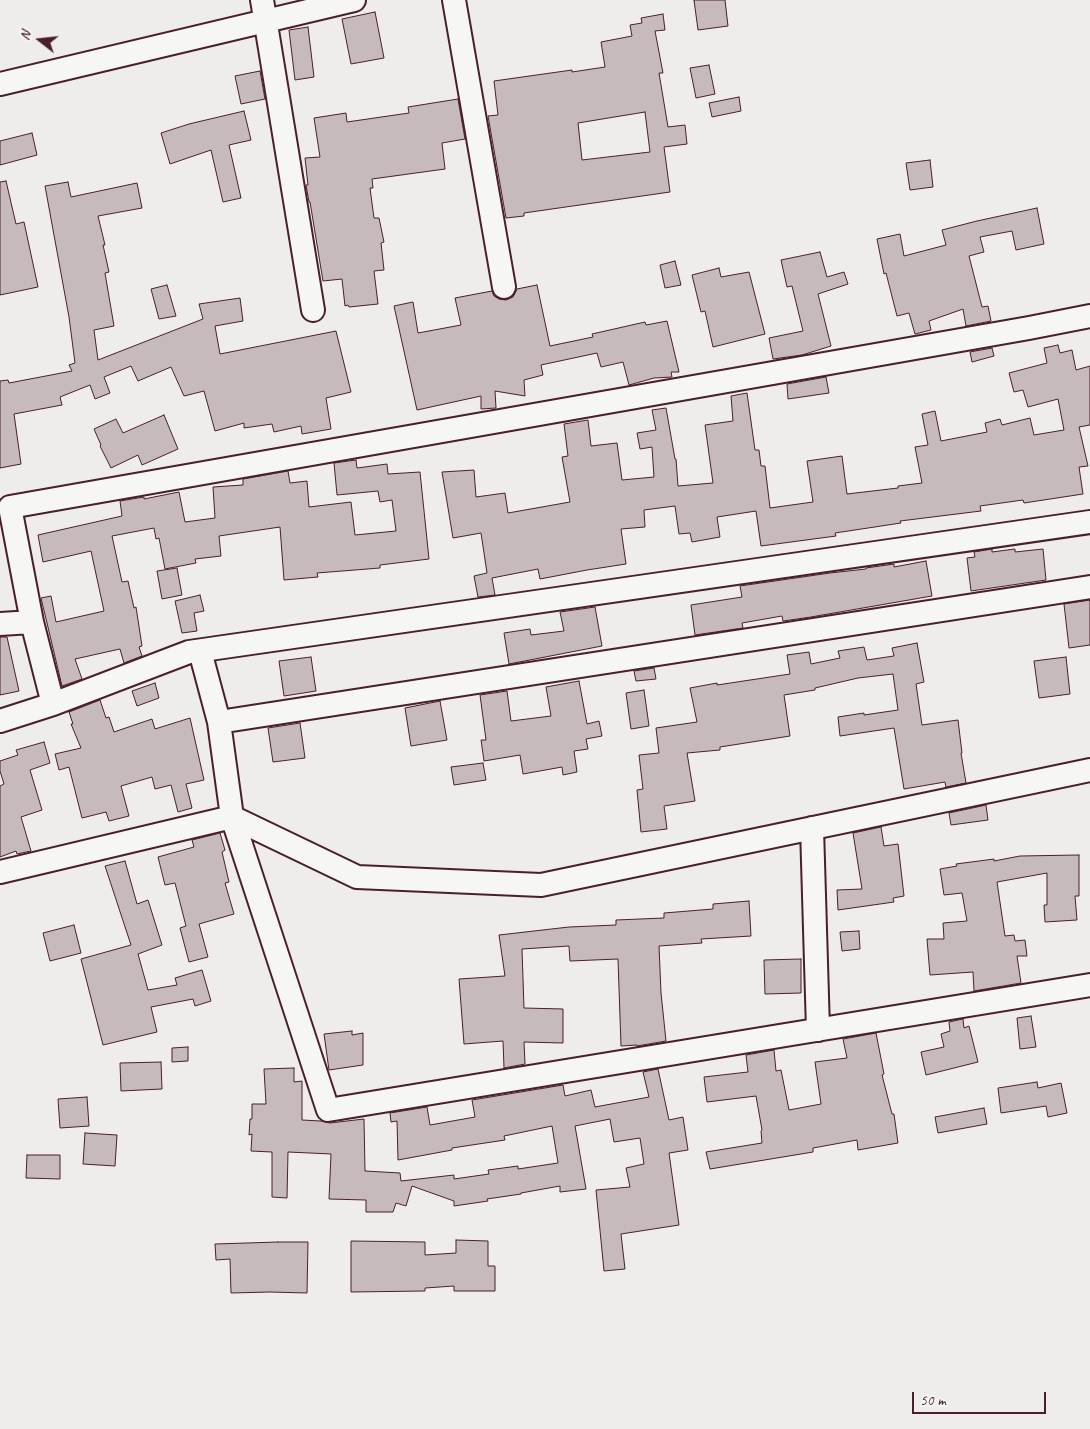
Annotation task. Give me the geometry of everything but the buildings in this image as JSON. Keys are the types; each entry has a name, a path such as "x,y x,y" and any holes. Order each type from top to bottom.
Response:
{"street":[{"path":"262,0 313,310"},
{"path":"0,84 354,0"},
{"path":"454,0 504,287"},
{"path":"53,704 32,622 10,508 1090,316"},
{"path":"0,722 53,704 189,652 1090,522"},
{"path":"219,722 1090,587"},
{"path":"0,624 32,622"},
{"path":"200,651 219,722 232,817 328,1110 1090,985"},
{"path":"0,872 232,817 357,877 541,885 1090,770"},
{"path":"812,828 818,1030"}]}
